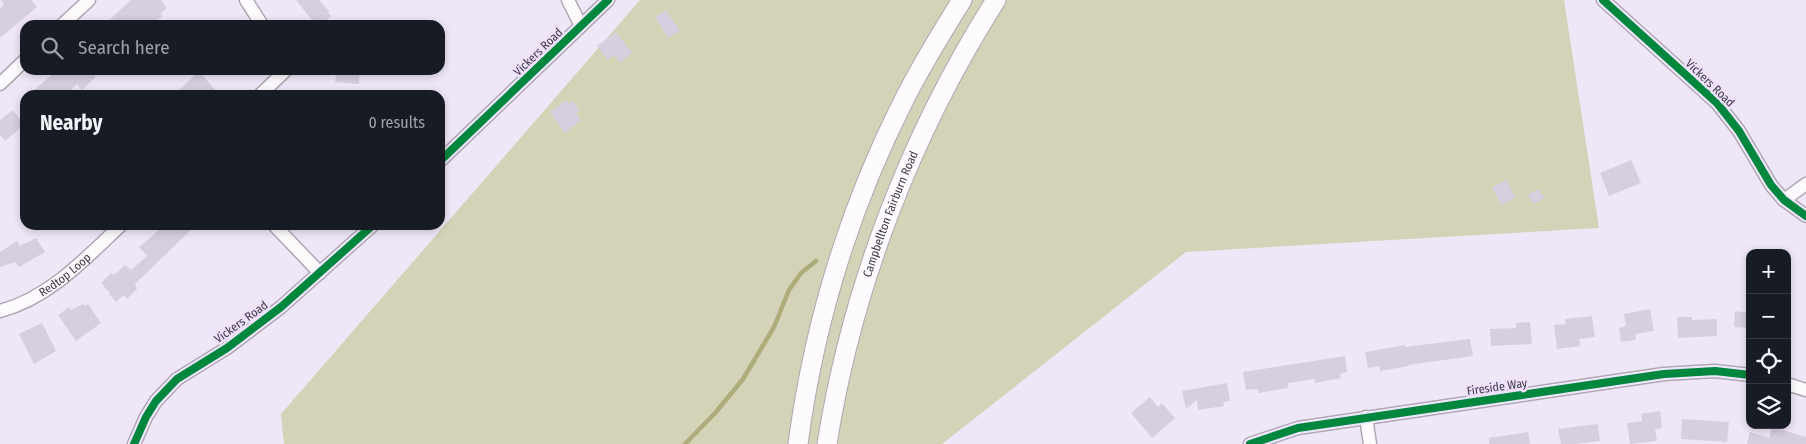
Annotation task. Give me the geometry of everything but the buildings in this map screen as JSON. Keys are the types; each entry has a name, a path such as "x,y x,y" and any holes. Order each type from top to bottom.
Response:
{"main road":[{"path":"798,444 807,386 819,330 834,275 858,203 904,99 926,58 962,0"},
{"name":"Campbellton Fairburn Road","path":"827,444 848,347 873,260 888,219 922,137 942,95 996,0"}],"street":[{"path":"67,20 89,0"},
{"path":"246,0 259,20"},
{"path":"568,0 581,26"},
{"name":"Vickers Road","path":"445,156 608,0"},
{"name":"Vickers Road","path":"1602,0 1717,103 1740,131 1771,186 1784,200 1805,215"},
{"path":"0,84 20,65"},
{"path":"265,90 281,75"},
{"path":"1784,200 1806,184"},
{"name":"Redtop Loop","path":"0,312 16,307 66,277 117,230"},
{"path":"279,230 320,273"},
{"name":"Vickers Road","path":"134,444 146,417 156,401 177,379 227,348 280,307 367,230"},
{"name":"Fireside Way","path":"1250,444 1298,428 1664,374 1715,371 1746,375"},
{"path":"1791,385 1806,390"},
{"path":"1366,417 1370,444"}],"green space":[{"path":"640,0 1564,0 1599,228 1186,252 942,444 284,444 281,414 441,230 445,230 445,225"}],"waterway":[{"path":"685,444 716,412 743,379 774,327 789,290 801,273 816,261"}],"cycle path":[{"path":"445,156 608,0"},
{"path":"1603,0 1717,103 1739,131 1771,185 1784,200 1806,216"},
{"path":"134,444 146,417 156,401 177,379 227,348 281,307 367,230"},
{"path":"1250,444 1298,428 1664,374 1715,371 1746,375"}]}
